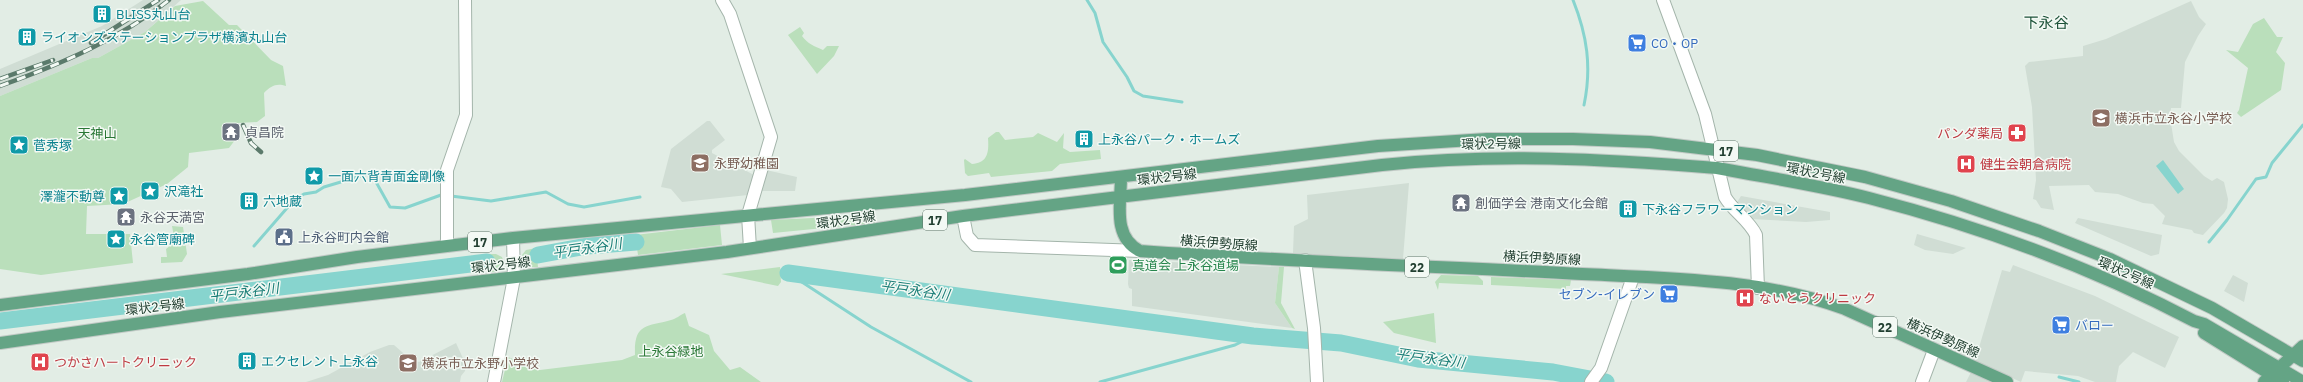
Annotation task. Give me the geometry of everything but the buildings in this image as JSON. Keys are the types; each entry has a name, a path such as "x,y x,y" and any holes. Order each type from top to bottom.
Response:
{"main road":[{"name":"環状2号線","path":"0,305 248,274 349,258 512,238 633,228 748,215 965,195 1121,178 1371,147 1450,140 1573,139 1650,142 1713,149 1801,163 1865,177 2001,218 2091,251 2162,283 2223,314 2298,358"},
{"name":"環状2号線","path":"0,343 133,323 514,278 750,248 963,216 1382,165 1446,159 1574,158 1718,168 1868,198 1964,225 2098,275 2144,296 2194,322 2204,324 2271,375 2303,382"},
{"path":"1121,178 1121,229 1128,243 1140,251"},
{"name":"横浜伊勢原線","path":"1140,251 1234,258 1305,260 1633,277 1758,288 1819,300 2007,382"},
{"path":"2283,382 2271,375 2298,358 2303,346"}],"street":[{"path":"447,246 446,170 451,154 462,132 466,115 465,0"},
{"path":"722,0 730,14 771,137 748,215 750,248"},
{"path":"1663,0 1705,114 1725,197 1731,207 1752,227 1756,234 1758,288"},
{"path":"963,216 968,236 975,245 1140,251"},
{"path":"494,382 514,278 512,238"},
{"path":"1305,260 1314,328 1317,382"},
{"path":"1591,382 1600,372 1633,277"},
{"path":"1922,382 1934,350"}],"shaded area":[{"path":"143,0 181,0 145,32 98,58 92,58 0,96 0,69 102,26"},
{"name":"横浜市立永谷小学校","path":"2191,1 2199,17 2206,24 2185,62 2181,108 2171,108 2170,117 2174,142 2179,151 2204,176 2212,181 2217,178 2224,182 2228,199 2227,208 2224,213 2203,235 2194,233 2192,230 2162,224 2165,216 2153,204 2143,203 2118,194 2095,192 2089,185 2049,186 2054,210 2041,208 2036,200 2033,199 2036,180 2032,107 2025,66 2029,62 2083,56 2083,46 2106,39"},
{"name":"永野幼稚園","path":"707,121 710,121 725,140 712,150 712,153 754,175 748,195 682,202 671,189 661,187 671,149"},
{"name":"永野幼稚園","path":"766,170 797,177 795,191 759,191"},
{"path":"1409,183 1403,259 1293,253 1294,226 1308,219 1307,195"},
{"path":"1741,196 1830,212 1830,220 1806,222 1751,219 1736,204"},
{"path":"2078,218 2162,235 2159,254 2151,256 2075,223"},
{"path":"1917,234 1966,248 1953,254 1925,250 1914,245"},
{"path":"1129,260 1279,267 1275,303 1292,328 1132,306 1132,289 1129,288 1128,284"},
{"path":"2013,265 2095,296 2179,337 2165,368 2133,352 2119,366 2116,382 2095,382 2078,376 2025,371 2021,382 1975,361 2002,270 2010,272"},
{"path":"2233,275 2248,283 2244,302 2224,291"},
{"name":"横浜市立永野小学校","path":"456,343 466,365 460,382 306,382 328,375 370,352 389,345 394,345 410,359 419,362"},
{"path":"1971,372 1994,382 1966,382"}],"green space":[{"name":"天神山","path":"203,1 229,25 237,25 271,60 283,66 286,86 274,86 264,93 265,116 257,122 238,123 235,140 229,148 189,153 188,167 167,184 123,204 87,206 86,234 130,234 133,263 41,275 0,269 0,96 92,58 98,58 145,32 175,6"},
{"path":"2264,18 2277,37 2283,37 2276,52 2285,63 2281,90 2241,117 2237,113 2239,110 2248,68 2226,50 2238,52 2253,24"},
{"path":"800,27 804,33 802,36 814,46 823,50 827,46 839,46 834,56 817,74 788,35"},
{"path":"996,132 999,132 1005,140 1033,137 1038,133 1057,142 1064,133 1063,148 1070,152 1100,150 1101,159 1060,164 1052,171 991,177 989,173 968,176 965,173 964,160 965,159 972,164 984,159 988,152 988,138"},
{"path":"875,215 875,223 773,233 771,220"},
{"path":"720,225 722,245 638,255 635,235"},
{"path":"172,226 183,227 187,254 182,262 161,263 161,257 167,257 166,249 175,242"},
{"path":"536,248 538,267 527,267 522,262 522,255 526,250"},
{"path":"486,254 496,254 502,257 504,263 502,270 488,273"},
{"path":"780,267 781,282 778,286 721,274"},
{"path":"1279,267 1284,267 1281,303 1295,329 1292,328 1275,303"},
{"path":"1441,275 1478,276 1483,281 1483,285 1439,283 1438,290 1435,282"},
{"path":"1491,277 1571,280 1570,286 1566,286 1566,289 1491,285"},
{"name":"上永谷緑地","path":"685,313 689,326 709,335 714,351 730,370 740,367 761,382 502,382 508,357 540,370 622,360 635,355 637,337 643,328 673,319"},
{"path":"1434,313 1436,343 1394,333 1383,322"}],"water":[{"path":"2163,160 2184,189 2178,194 2156,166"}],"waterway":[{"path":"1087,0 1095,13 1103,42 1127,77 1134,91 1143,96 1182,102"},
{"path":"1573,0 1582,26 1587,51 1588,77 1584,105"},
{"path":"2209,242 2227,220 2256,179 2266,177 2272,163 2303,125"},
{"path":"254,246 294,200 304,194 316,192 324,187 371,173 390,207 405,208 441,195 445,196"},
{"path":"451,196 491,201 546,192 568,204 584,207 640,197"},
{"name":"平戸永谷川","path":"538,255 587,246 636,242"},
{"name":"平戸永谷川","path":"0,321 487,262"},
{"name":"平戸永谷川","path":"788,273 871,327 971,382"},
{"name":"平戸永谷川","path":"788,273 1253,336 1341,343 1418,359 1553,372 1606,382"},
{"name":"平戸永谷川","path":"1100,382 1235,345 1253,336"},
{"path":"2059,377 2079,382"}],"railway":[{"path":"91,43 158,0"},
{"path":"0,86 45,69 88,50 130,27 169,0"},
{"path":"0,79 53,60"},
{"path":"243,125 251,143 261,152"}],"place":[{"name":"BLISS丸山台","path":"102,14"},
{"name":"ライオンズステーションプラザ横濱丸山台","path":"27,37"},
{"name":"CO・OP","path":"1637,43"},
{"name":"横浜市立永谷小学校","path":"2101,118"},
{"name":"貞昌院","path":"231,132"},
{"name":"パンダ薬局","path":"2017,133"},
{"name":"上永谷パーク・ホームズ","path":"1084,139"},
{"name":"菅秀塚","path":"19,145"},
{"name":"永野幼稚園","path":"700,163"},
{"name":"健生会朝倉病院","path":"1966,164"},
{"name":"一面六背青面金剛像","path":"314,176"},
{"name":"沢滝社","path":"150,191"},
{"name":"澤瀧不動尊","path":"119,196"},
{"name":"六地蔵","path":"249,201"},
{"name":"創価学会 港南文化会館","path":"1461,203"},
{"name":"下永谷フラワーマンション","path":"1628,209"},
{"name":"永谷天満宮","path":"126,217"},
{"name":"上永谷町内会館","path":"284,237"},
{"name":"永谷管廟碑","path":"116,239"},
{"name":"真道会 上永谷道場","path":"1118,265"},
{"name":"セブン-イレブン","path":"1669,294"},
{"name":"ないとうクリニック","path":"1745,298"},
{"name":"バロー","path":"2061,325"},
{"name":"エクセレント上永谷","path":"247,361"},
{"name":"つかさハートクリニック","path":"40,362"},
{"name":"横浜市立永野小学校","path":"408,363"}],"district":[{"name":"下永谷","path":"2046,22"}]}
